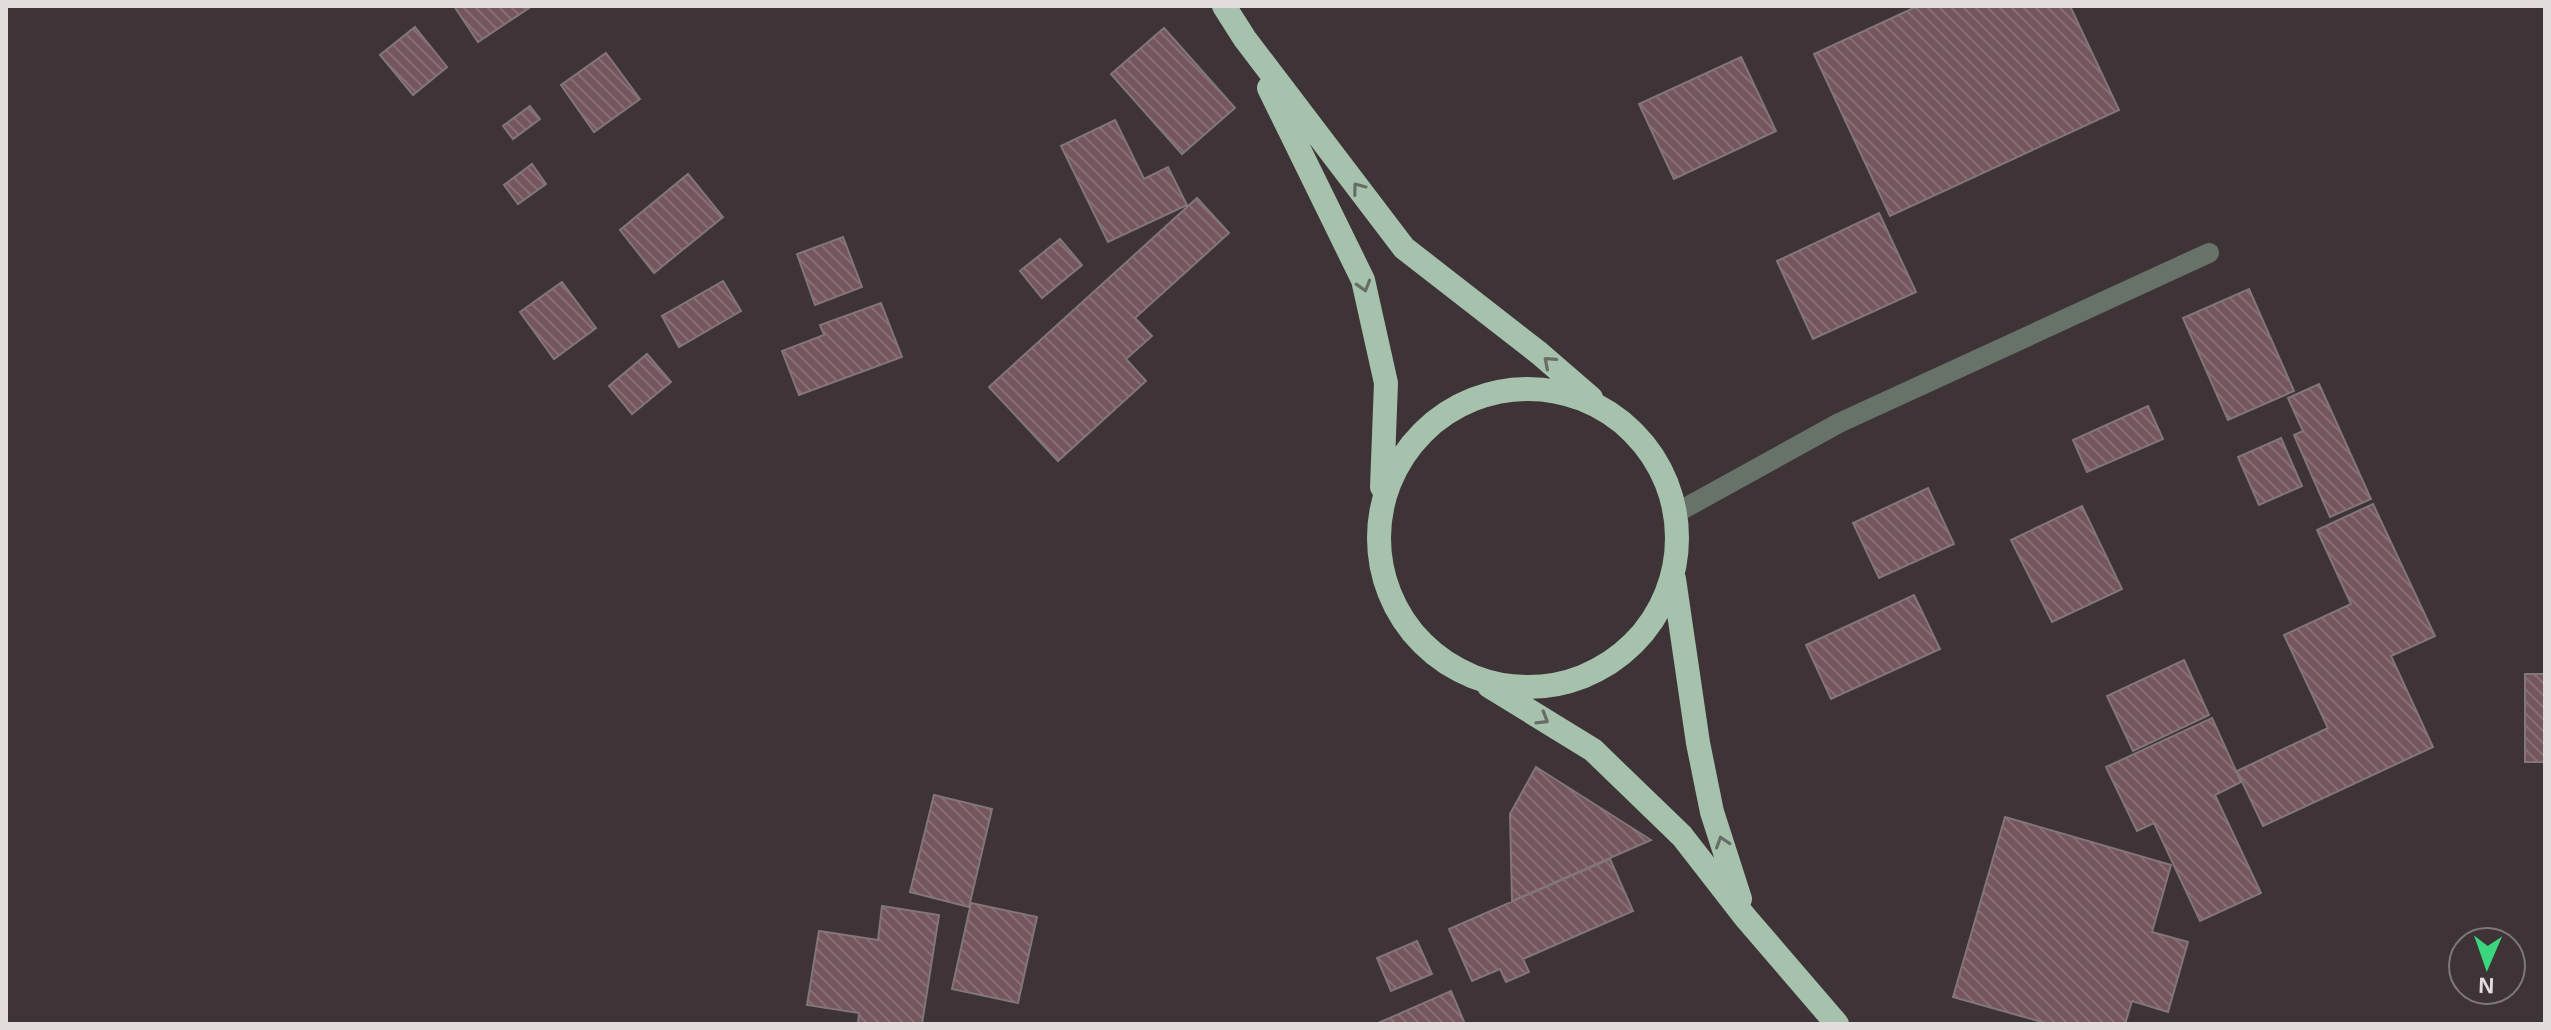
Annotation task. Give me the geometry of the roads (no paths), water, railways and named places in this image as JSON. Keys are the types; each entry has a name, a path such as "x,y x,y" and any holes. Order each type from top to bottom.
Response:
{"highway":[{"path":"1224,6 1245,39 1404,248 1539,353 1633,432 1653,456 1668,483 1676,513 1678,545 1674,575 1663,604 1645,631 1624,653 1598,670 1569,682 1538,687 1506,686 1476,678"},
{"path":"1245,39 1363,280 1386,383 1382,501 1377,532 1380,563 1388,593 1403,621 1423,645 1447,664 1476,678 1593,750 1682,836 1745,917 1837,1024"},
{"path":"1382,501 1393,472 1410,445 1432,423 1458,406 1487,395 1518,389 1549,391 1580,398 1608,412"},
{"path":"1674,575 1698,743 1712,812 1745,917"}],"lane":[{"path":"1676,513 1839,423 2209,253"}]}
